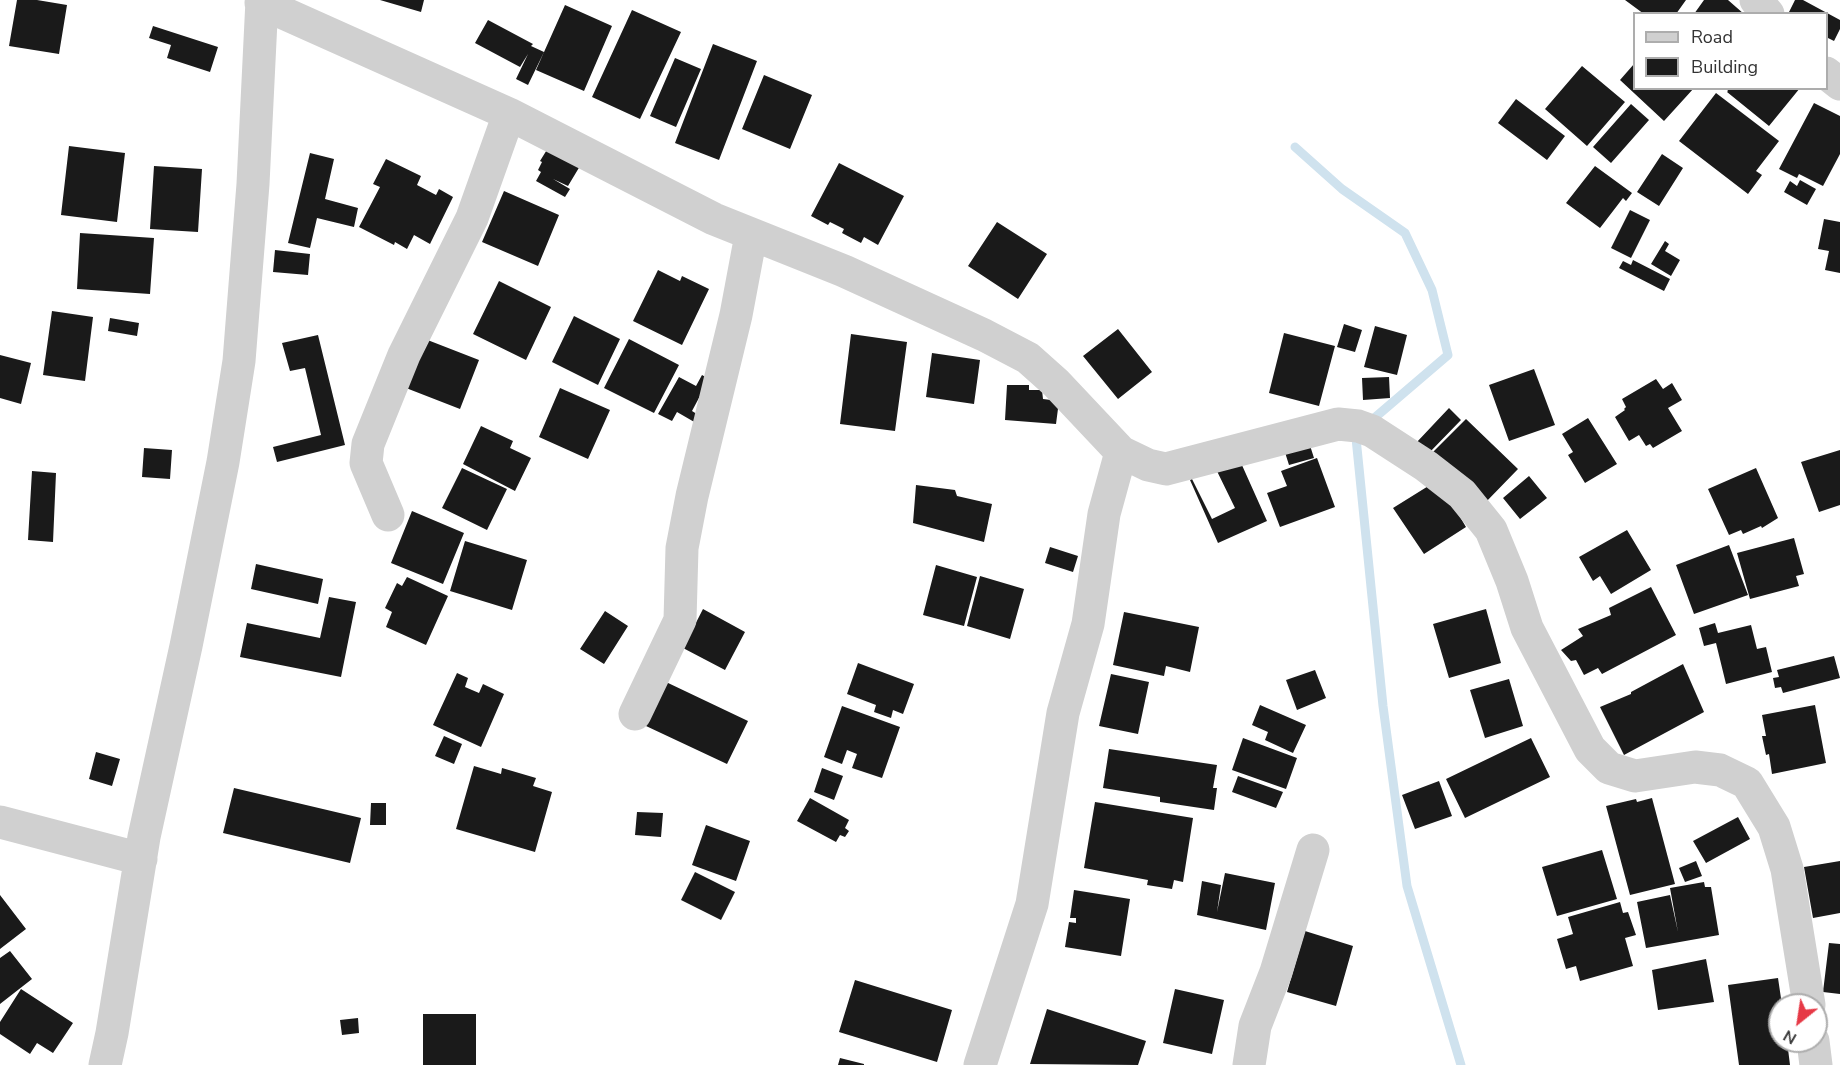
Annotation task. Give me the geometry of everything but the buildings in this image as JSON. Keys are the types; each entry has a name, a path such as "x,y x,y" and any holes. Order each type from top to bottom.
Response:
{"street":[{"path":"1756,0 1766,12"},
{"path":"105,1065 141,859 223,462 239,361 253,184 262,1 509,114 714,219 844,271 1028,357 1056,383 1121,452 1148,465 1166,469 1338,424 1358,426 1372,431 1447,481 1462,494 1491,530 1512,581 1527,628 1590,749 1609,768 1635,776 1695,767 1720,770 1747,783 1774,827 1787,869 1807,993"},
{"path":"1828,75 1840,84"},
{"path":"388,515 366,463 368,444 404,356 472,218 509,114"},
{"path":"635,714 680,620 682,548 692,496 736,315 752,235"},
{"path":"980,1065 1032,904 1063,713 1088,624 1104,514 1121,452"},
{"path":"0,822 141,859"},
{"path":"1249,1065 1255,1026 1276,972 1313,850"}],"waterway":[{"path":"1295,147 1342,189 1405,233 1432,290 1448,355 1372,420"},
{"path":"1356,438 1383,706 1407,886 1461,1065"}]}
